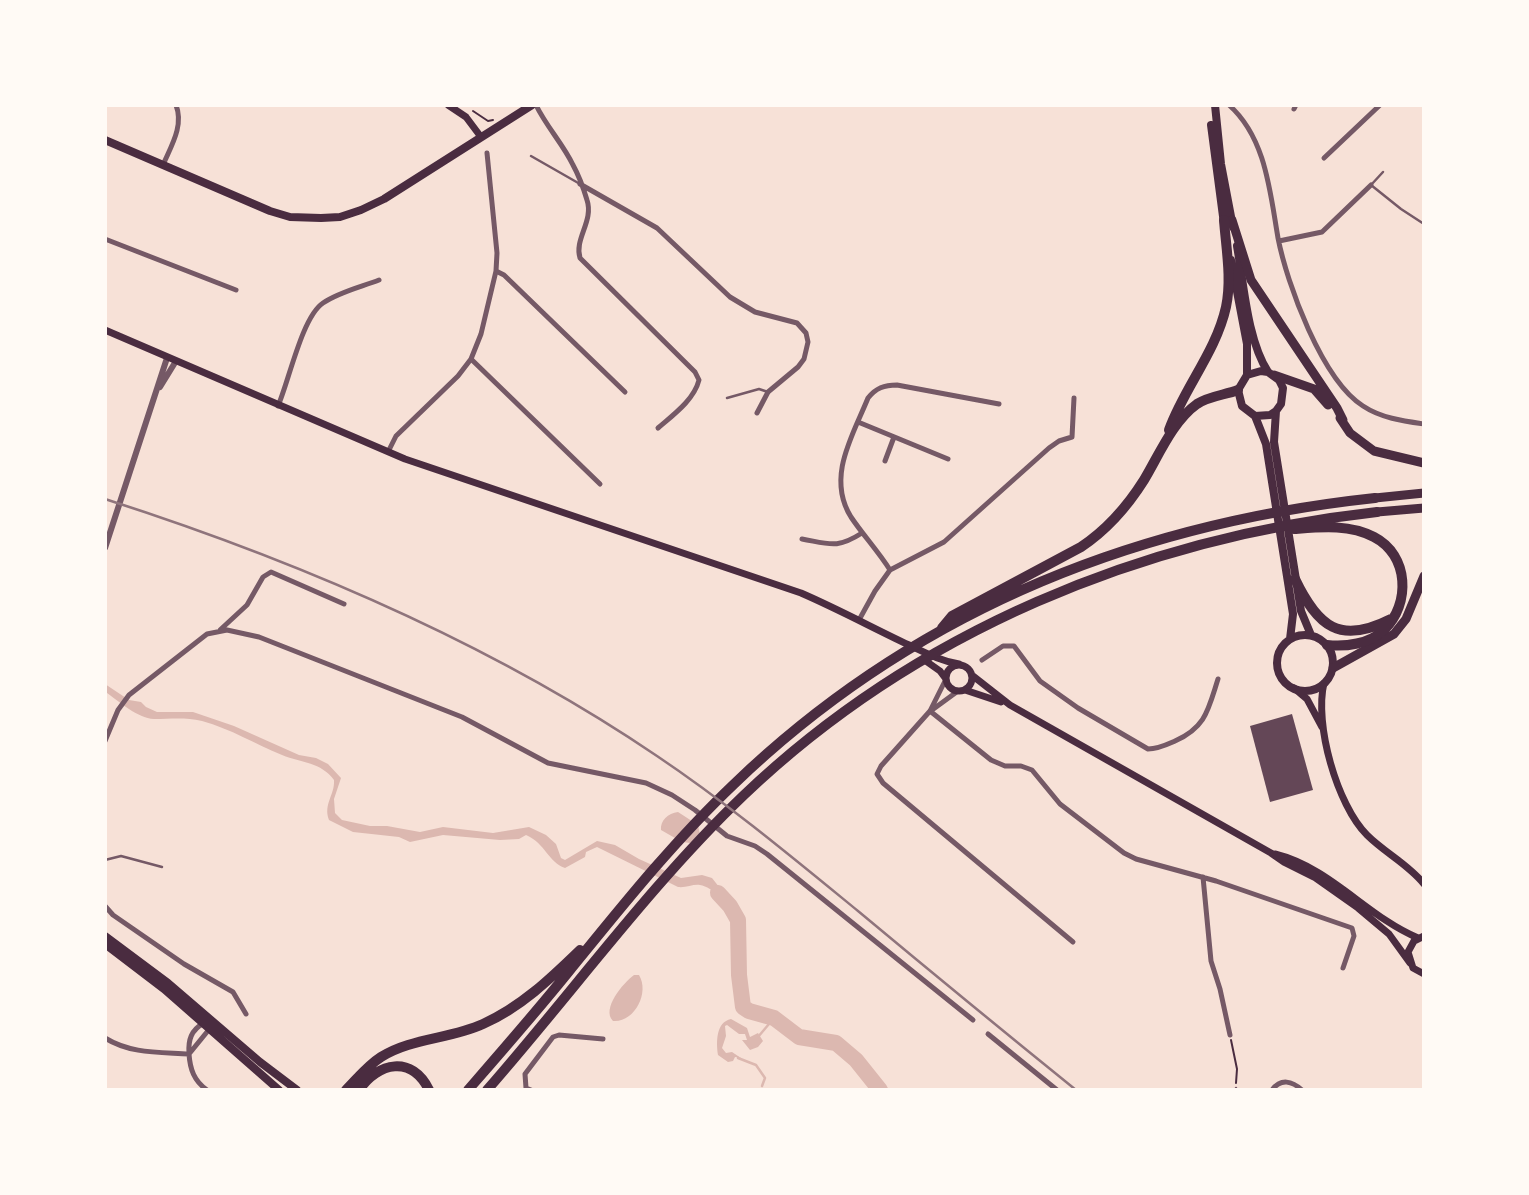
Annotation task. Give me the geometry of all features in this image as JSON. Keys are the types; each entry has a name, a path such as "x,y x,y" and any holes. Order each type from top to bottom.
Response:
{"highway":[{"path":"1228,220 1251,280 1337,408 1350,433 1374,451 1424,463"},
{"path":"1162,447 1171,424 1212,348 1226,305 1228,220"},
{"path":"1271,374 1314,389 1343,420"},
{"path":"940,631 951,616 1096,537 1129,502 1185,414 1209,398 1238,390"},
{"path":"468,1090 695,822 760,759 841,695 940,631 1053,575 1150,541 1266,512 1424,493"},
{"path":"487,1090 708,832 772,769 857,702 904,670 958,639 1028,605 1115,570 1208,542 1297,522 1424,508"},
{"path":"1251,533 1342,527 1376,538 1392,551 1402,575 1401,602 1386,628 1368,640 1348,646 1327,645"},
{"path":"1333,668 1394,634 1406,619 1424,576"},
{"path":"1295,579 1314,613 1333,627 1364,631 1392,619"},
{"path":"346,1090 367,1068 391,1051 479,1026 519,1004 542,987 610,920"},
{"path":"359,1090 374,1073 397,1066 416,1073 429,1090"}],"main road":[{"path":"448,105 466,117 481,137"},
{"path":"105,140 270,211 290,217 321,218 350,214 377,203 534,105"},
{"path":"1213,105 1214,154 1255,343 1261,360 1283,388 1283,396 1276,411 1275,480"},
{"path":"1228,220 1247,344 1247,375 1238,390 1241,407 1255,416 1266,444 1275,480 1288,559 1293,614 1290,639"},
{"path":"105,330 388,452 442,473 802,593 933,657 969,668 973,676 1010,705 1314,877 1389,934 1410,963 1422,974"},
{"path":"1247,375 1261,371 1271,374"},
{"path":"1255,416 1270,415 1276,411"},
{"path":"1288,559 1301,611 1311,635 1327,645 1331,652 1333,668 1324,683 1321,697 1324,730 1342,794 1355,821 1367,835 1415,873 1424,884"},
{"path":"1311,635 1290,639 1279,653 1277,661 1282,677 1307,699 1324,730"},
{"path":"897,640 929,662 951,688 1010,705"},
{"path":"946,680 950,668 959,664"},
{"path":"962,691 972,682 973,676"},
{"path":"1294,688 1313,690 1324,683"},
{"path":"1271,853 1307,865 1326,876 1377,917 1398,930 1422,935 1408,951 1410,963"},
{"path":"105,936 168,983 297,1090"},
{"path":"105,944 147,975 279,1090"}],"street":[{"path":"163,165 176,138 176,105"},
{"path":"534,105 574,167 588,201 589,214 578,252 580,258 695,372 699,380 697,388 683,406 658,428"},
{"path":"1229,105 1245,123 1264,164 1289,279 1320,351 1342,388 1362,406 1374,412 1424,424"},
{"path":"1324,158 1380,105"},
{"path":"388,452 396,436 442,394 471,359 481,334 496,271 496,232 488,153"},
{"path":"580,184 657,228 730,297 742,305 755,312 797,323 806,333 808,342 804,359 768,393 757,413"},
{"path":"1279,241 1322,232 1371,185"},
{"path":"105,239 236,290"},
{"path":"496,271 504,275 625,392"},
{"path":"278,406 306,326 315,310 324,302 379,280"},
{"path":"105,548 167,358"},
{"path":"471,359 600,484"},
{"path":"157,391 176,361"},
{"path":"890,570 849,513 841,492 840,468 868,398 874,390 885,385 897,385 999,404"},
{"path":"859,620 890,570 944,542 1049,449 1059,441 1072,437 1074,398"},
{"path":"858,422 948,459"},
{"path":"885,461 894,437"},
{"path":"802,539 845,544 862,533"},
{"path":"220,630 247,605 263,577 271,572 344,604"},
{"path":"105,741 127,698 139,685 198,640 220,630 235,630 259,637 462,718 548,762 646,783 672,795 727,836 755,846 767,854 973,1020"},
{"path":"982,660 1003,646 1014,646 1040,681 1078,708 1148,748 1160,747 1195,730 1207,713 1218,680"},
{"path":"946,680 930,711 877,774 883,783 1073,942"},
{"path":"930,711 962,691"},
{"path":"930,711 991,760 1005,766 1021,766 1032,770 1060,804 1124,853 1352,928 1354,936 1343,968"},
{"path":"1203,877 1211,961 1230,1035"},
{"path":"105,906 113,915 184,964 233,992 246,1014"},
{"path":"207,1090 198,1084 189,1065 188,1043 192,1033 201,1024 214,1021"},
{"path":"105,1038 134,1051 188,1054 210,1031 214,1021"},
{"path":"988,1034 1057,1090"},
{"path":"531,1090 526,1088 525,1074 553,1037 559,1035 603,1039"},
{"path":"1272,1090 1276,1084 1283,1081 1293,1083 1302,1090"}],"lane":[{"path":"531,156 580,184"},
{"path":"1383,172 1371,185 1424,224"},
{"path":"727,398 759,389 768,393"},
{"path":"105,860 121,856 163,867"}],"path":[{"path":"472,111 488,121 497,119"},
{"path":"1230,1035 1237,1069 1236,1089"}],"shaded area":[{"path":"105,684 129,700 141,702 157,712 193,712 328,764 341,778 334,799 335,813 342,820 420,832 443,827 493,833 529,827 546,835 556,844 561,858 565,860 597,841 615,845 681,878 702,875 712,878 738,911 705,886 678,887 597,847 565,868 526,835 519,839 500,840 443,835 410,842 399,837 353,832 329,820 327,809 334,780 323,770 213,724 141,716 107,693"},
{"path":"678,812 698,825 700,835 690,843 682,842 661,830 665,818"},
{"path":"634,975 639,975 642,982 643,990 638,1006 627,1017 613,1021 610,1016 611,1003"},
{"path":"731,1019 747,1028 750,1037 758,1033 763,1041 750,1050 742,1040 747,1040 745,1034 739,1034 725,1026 726,1036 722,1048 726,1053 732,1052 741,1058 735,1057 728,1062 718,1055 717,1039 722,1024"}],"building":[{"path":"1292,714 1313,790 1270,802 1250,726"}],"waterway":[{"path":"718,893 738,920 739,975 743,1007 774,1018 799,1037 836,1043 856,1060 880,1090"},
{"path":"758,1037 774,1018"},
{"path":"738,1058 756,1065 765,1078 762,1086"}],"railway":[{"path":"105,499 249,549 390,608 527,676 593,715 709,792 1076,1090"}]}
